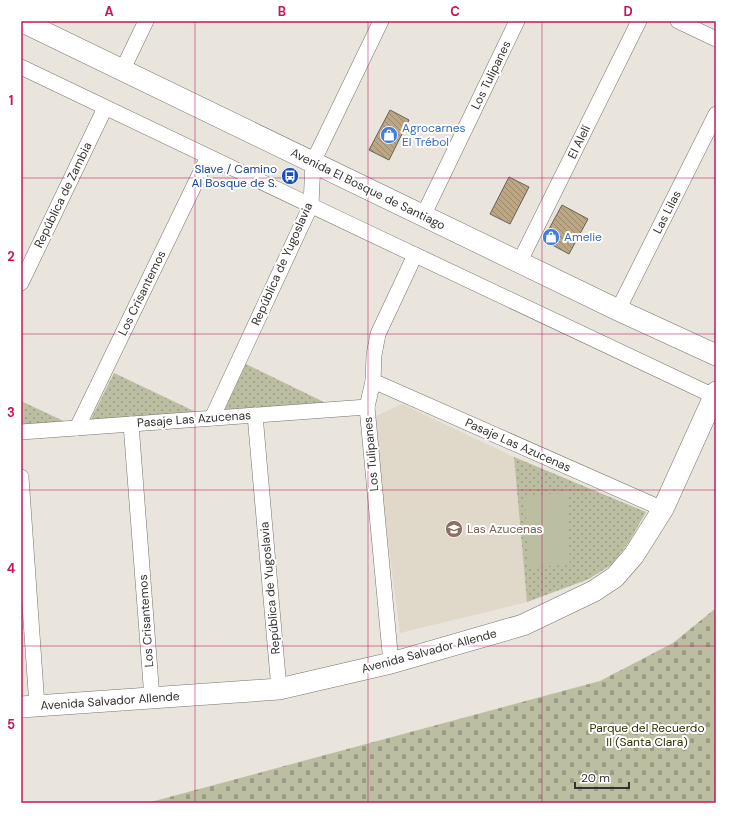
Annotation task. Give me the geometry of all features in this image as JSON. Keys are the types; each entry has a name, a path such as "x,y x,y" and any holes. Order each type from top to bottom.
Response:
{"street":[{"name":"Avenida El Bosque de Santiago","path":"21,21 519,263 716,355"},
{"path":"122,71 146,21"},
{"name":"República de Yugoslavia","path":"212,418 311,205 313,162 381,21"},
{"name":"Los Tulipanes","path":"423,216 517,21"},
{"name":"El Alelí","path":"519,263 638,21"},
{"path":"678,21 716,39"},
{"path":"21,67 208,158 715,395"},
{"name":"República de Zambia","path":"21,283 105,108"},
{"name":"Las Lilas","path":"618,310 716,114"},
{"name":"Los Crisantemos","path":"77,428 208,158"},
{"name":"Los Tulipanes","path":"391,663 367,407 373,381 374,355 378,334 415,255"},
{"name":"Pasaje Las Azucenas","path":"373,381 663,509"},
{"name":"Avenida Salvador Allende","path":"29,706 279,689 391,663 523,625 594,591 615,577 634,555 663,509 715,395"},
{"name":"Pasaje Las Azucenas","path":"21,432 367,407"},
{"name":"República de Yugoslavia","path":"255,415 279,689"},
{"name":"Los Crisantemos","path":"131,424 152,698"},
{"path":"21,477 29,706"}],"shaded area":[{"name":"Las Azucenas","path":"402,404 514,457 527,602 400,633 372,418"}],"green space":[{"path":"246,364 328,404 223,412"},
{"path":"114,373 196,412 90,421"},
{"path":"21,401 70,424 21,428"},
{"path":"514,457 646,512 629,542 611,565 589,579 527,602"},
{"path":"567,493 570,565 528,567 525,495"},
{"name":"Parque del Recuerdo II (Santa Clara)","path":"716,608 716,803 147,803 600,681 673,643"}],"building":[{"name":"Agrocarnes El Trébol","path":"390,110 409,120 389,160 369,150"},
{"path":"509,177 529,187 510,224 490,214"},
{"path":"562,205 588,219 569,254 543,240"}],"place":[{"name":"Agrocarnes El Trébol","path":"389,135"},
{"name":"Slave / Camino Al Bosque de S.","path":"290,176"},
{"name":"Amelie","path":"551,237"},
{"name":"Las Azucenas","path":"454,529"}]}
